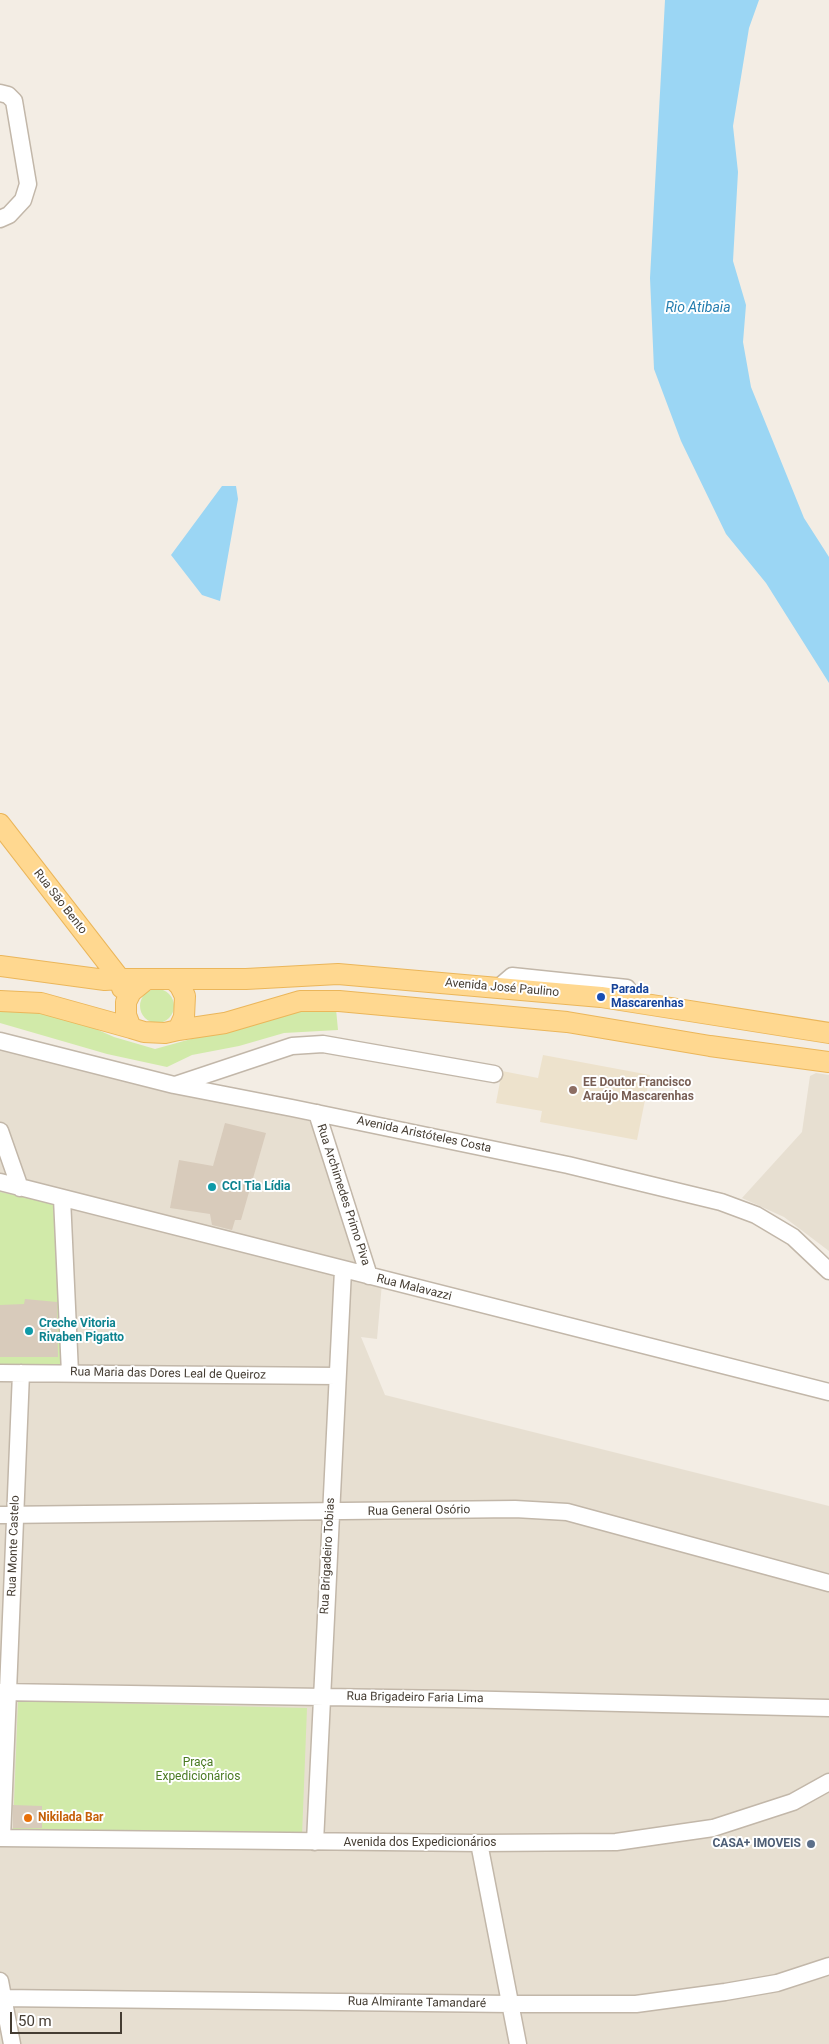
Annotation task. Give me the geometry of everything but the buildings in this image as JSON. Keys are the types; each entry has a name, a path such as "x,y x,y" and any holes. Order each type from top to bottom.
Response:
{"main road":[{"name":"Rua São Bento","path":"0,824 120,979"},
{"path":"0,966 105,980 173,979 180,986 185,996 184,1017 178,1030"},
{"name":"Avenida José Paulino","path":"173,979 246,979 338,974 601,997 829,1033"},
{"path":"120,979 126,1002 126,1015 131,1028"},
{"path":"126,1002 131,992 147,979"},
{"path":"0,1001 41,1003 144,1032 164,1033 224,1024 300,1001 359,1003 567,1022 710,1046 829,1062"}],"street":[{"path":"0,93 8,95 14,101 28,184 23,200 9,215 0,218"},
{"name":"Avenida Aristóteles Costa","path":"0,1041 174,1085 568,1165 720,1202 756,1215 793,1237 829,1271"},
{"path":"174,1085 292,1046 323,1044 494,1074"},
{"name":"Rua Archimedes Primo Piva","path":"317,1113 369,1276"},
{"path":"0,1131 20,1188"},
{"name":"Rua Malavazzi","path":"0,1182 829,1392"},
{"path":"62,1198 70,1373"},
{"name":"Rua Brigadeiro Tobias","path":"315,1842 342,1270"},
{"name":"Rua Maria das Dores Leal de Queiroz","path":"0,1373 337,1376"},
{"name":"Rua Monte Castelo","path":"1,1838 8,1515 21,1373"},
{"name":"Rua General Osório","path":"8,1515 515,1509 567,1512 829,1584"},
{"name":"Rua Brigadeiro Faria Lima","path":"4,1692 322,1696 829,1708"},
{"name":"Avenida dos Expedicionários","path":"1,1838 315,1842 616,1842 712,1828 792,1802 829,1782"},
{"path":"479,1843 518,2044"},
{"name":"Rua Almirante Tamandaré","path":"2,1998 636,2004 777,1983 829,1966"},
{"path":"0,1981 12,2044"}],"shaded area":[{"path":"0,1048 20,1055 322,1124 382,1283 377,1339 361,1337 385,1395 829,1506 829,2044 0,2044"},
{"name":"EE Doutor Francisco Araújo Mascarenhas","path":"543,1055 650,1075 637,1140 540,1122 542,1111 496,1103 502,1071 538,1078"},
{"path":"816,1073 829,1075 829,1251 784,1217 742,1198 802,1132 810,1076"}],"green space":[{"path":"157,989 164,990 169,994 173,999 173,1013 169,1018 164,1022 157,1023 150,1022 145,1018 141,1013 140,1006 141,999 145,994 150,990"},
{"path":"0,998 64,1015 114,1037 155,1049 303,1008 336,1009 338,1030 284,1033 239,1046 192,1055 167,1067 107,1054 0,1023"},
{"path":"0,1192 57,1204 64,1361 61,1368 0,1368"},
{"name":"Praça Expedicionários","path":"18,1701 307,1708 302,1836 13,1829"}],"water":[{"name":"Rio Atibaia","path":"665,0 759,0 749,28 733,126 738,172 733,261 746,305 743,342 751,387 804,518 829,557 829,683 766,583 726,534 681,441 654,369 650,278"},
{"path":"222,486 236,486 238,499 220,601 202,595 171,555"}],"place":[{"name":"Parada Mascarenhas","path":"601,997"},
{"name":"EE Doutor Francisco Araújo Mascarenhas","path":"573,1090"},
{"name":"CCI Tia Lídia","path":"212,1187"},
{"name":"Creche Vitoria Rivaben Pigatto","path":"29,1331"},
{"name":"Nikilada Bar","path":"28,1818"},
{"name":"CASA+ IMOVEIS","path":"811,1844"}]}
